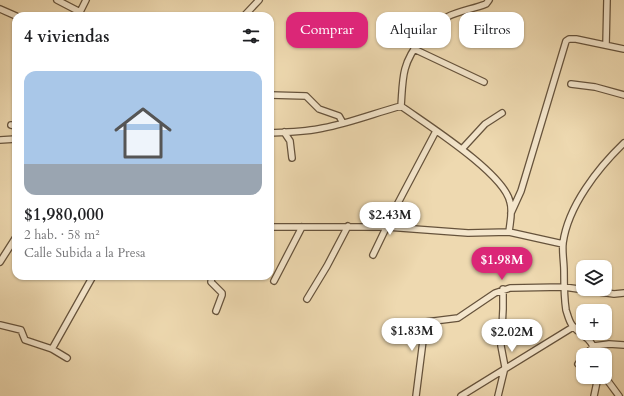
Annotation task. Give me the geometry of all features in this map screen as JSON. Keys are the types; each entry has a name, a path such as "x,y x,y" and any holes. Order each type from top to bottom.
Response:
{"street":[{"path":"57,0 76,12"},
{"path":"80,12 86,0"},
{"path":"248,12 259,0"},
{"path":"401,106 405,69 414,49 440,20 486,4 489,0"},
{"path":"606,45 607,0"},
{"path":"0,9 12,14"},
{"path":"511,213 521,191 566,41 569,39 624,49"},
{"path":"414,49 484,82"},
{"path":"571,84 595,87 624,95"},
{"path":"274,95 306,96 319,109 339,116 343,123"},
{"path":"274,133 322,128 401,106"},
{"path":"401,106 462,149 501,183 510,202 511,213 509,232"},
{"path":"462,149 485,124 502,113"},
{"path":"373,255 410,178 436,131"},
{"path":"284,132 290,141 292,158"},
{"path":"0,140 12,139"},
{"path":"624,143 610,157 575,207 563,244 566,310 573,326 590,340 594,346 609,344 624,345"},
{"path":"307,299 327,266 348,226"},
{"path":"274,227 348,226 387,227 468,233 509,232 563,244"},
{"path":"274,281 302,227"},
{"path":"0,262 12,243"},
{"path":"52,349 91,280"},
{"path":"211,280 211,282 222,293 216,311"},
{"path":"416,396 424,325 428,321 458,318 495,293 503,289 510,288 564,287 614,294 624,293"},
{"path":"498,396 505,367 501,346 503,289"},
{"path":"0,325 21,330 25,340 52,349 67,358"},
{"path":"461,396 505,367 573,326"},
{"path":"594,396 597,384"},
{"path":"609,384 616,395"}]}
